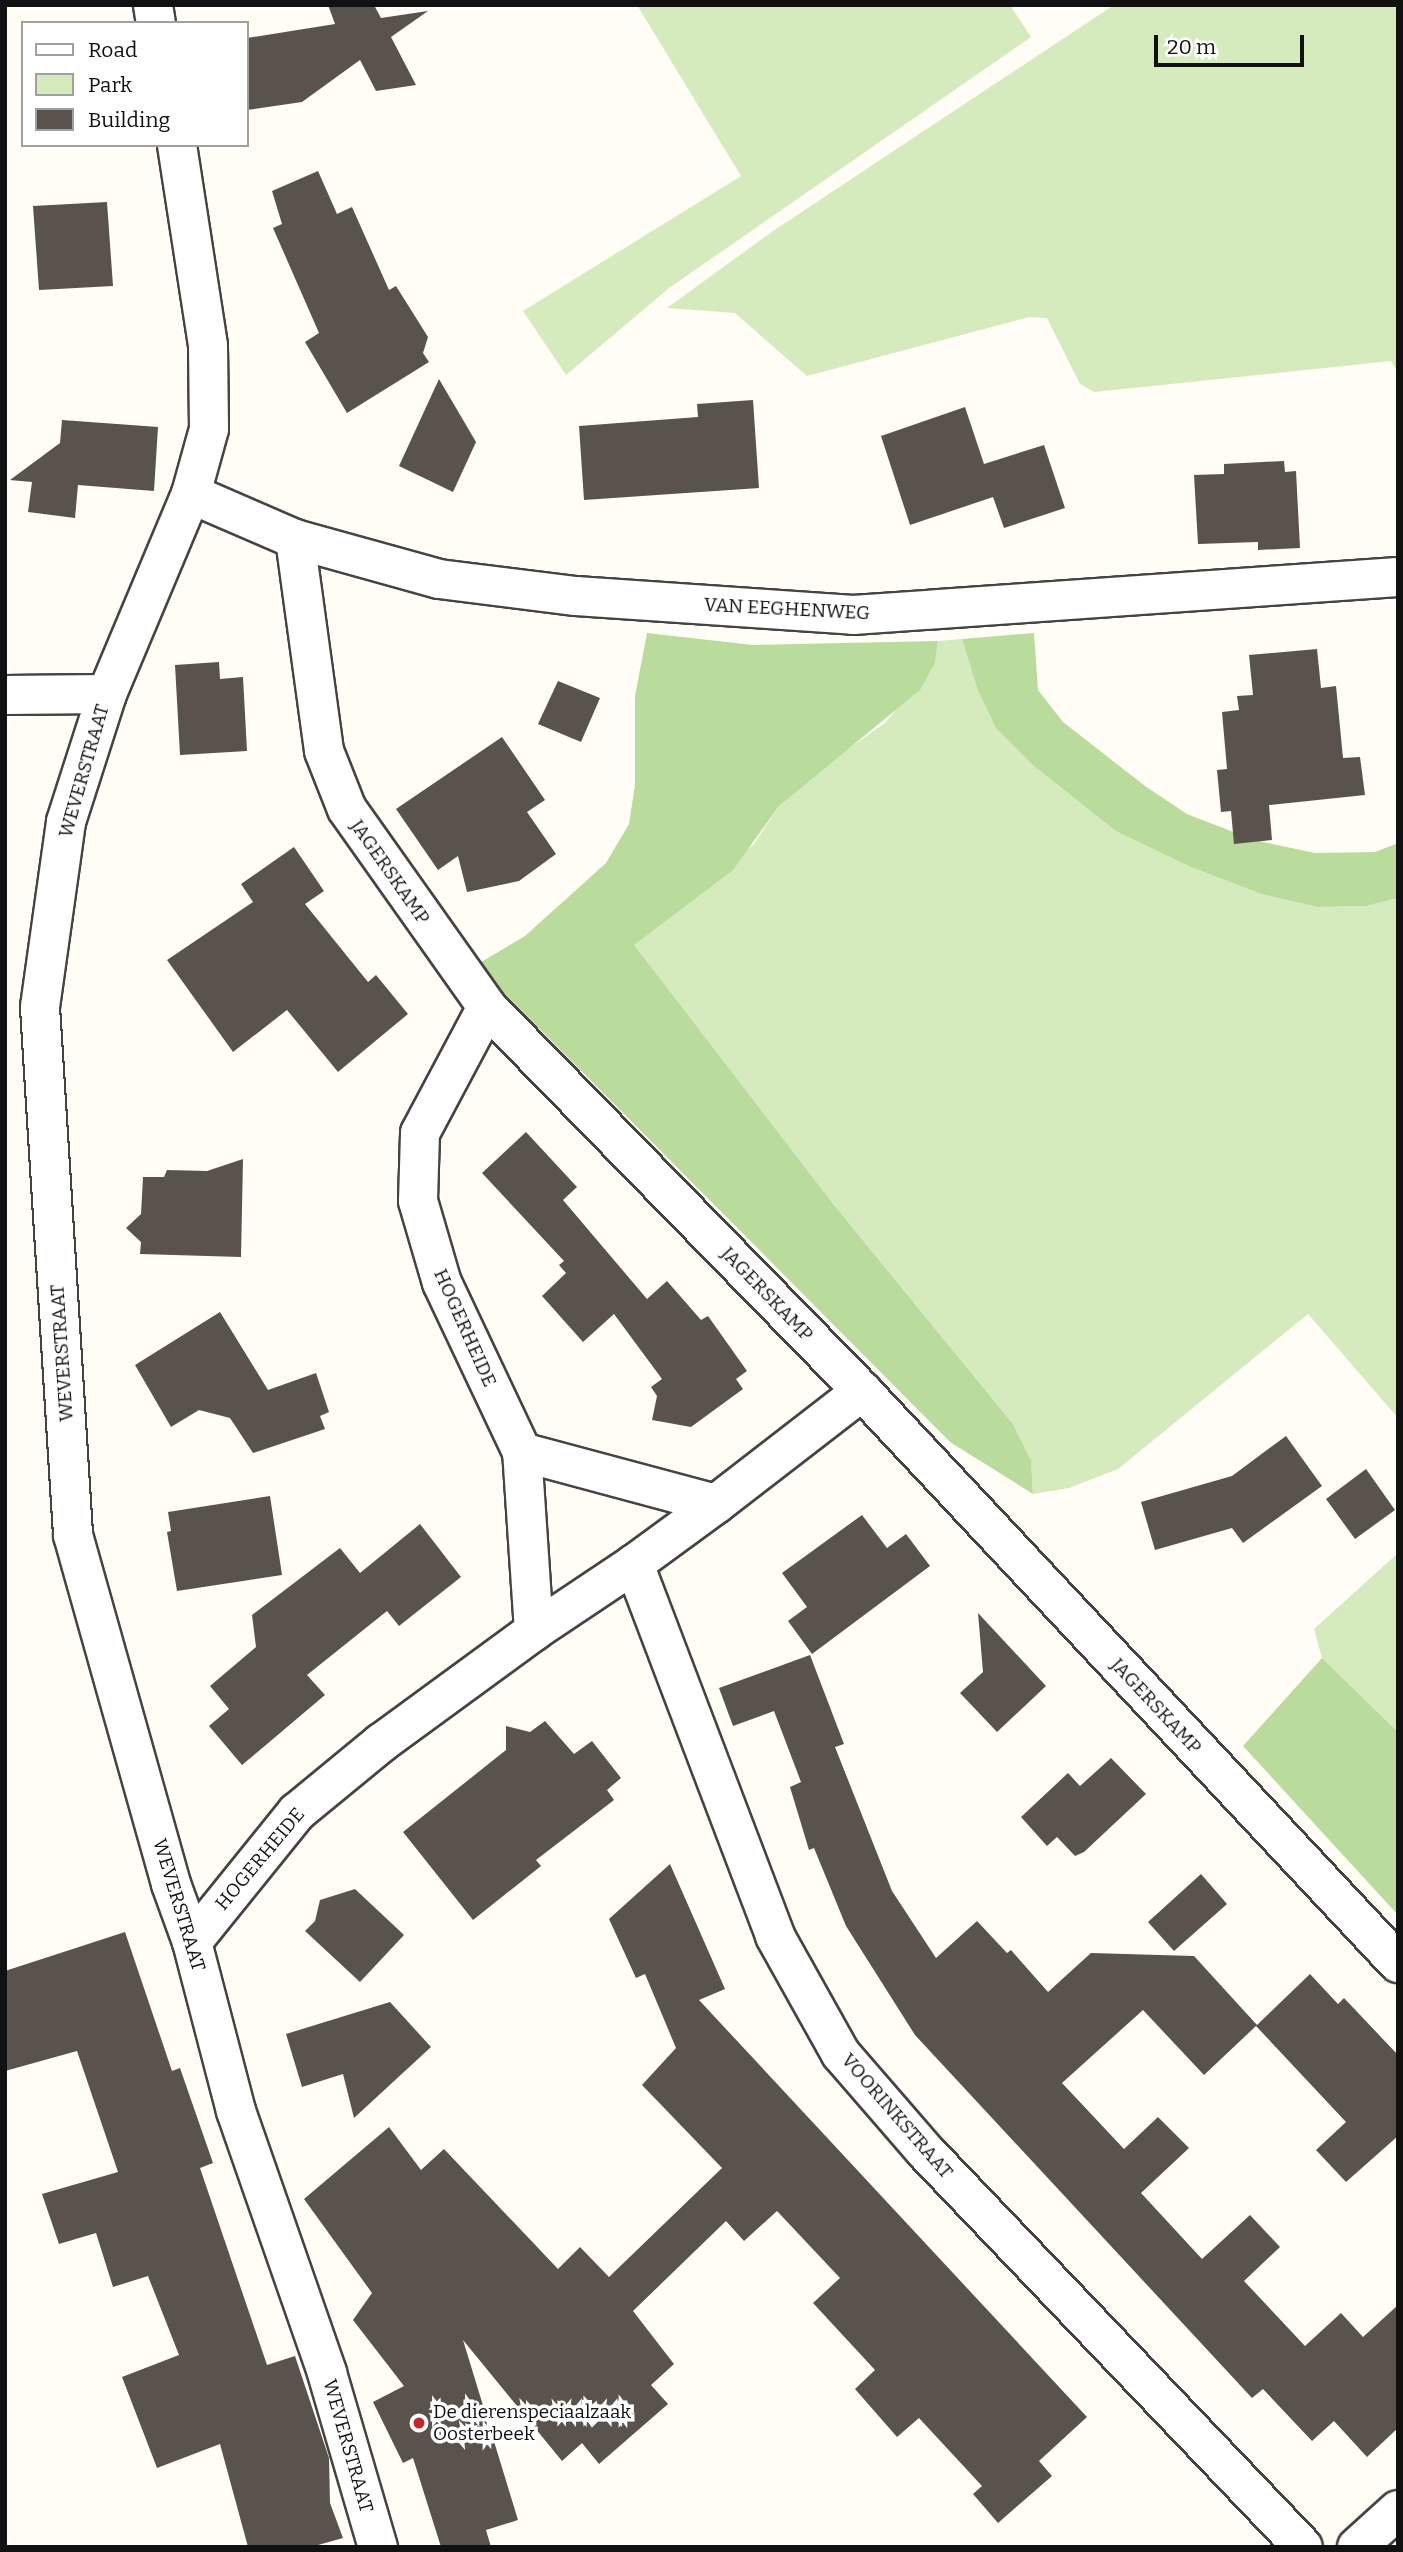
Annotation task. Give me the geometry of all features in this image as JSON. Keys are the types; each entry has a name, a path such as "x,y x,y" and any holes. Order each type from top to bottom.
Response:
{"street":[{"name":"WEVERSTRAAT","path":"177,147 211,388 209,429 191,494 107,694 66,821 40,1007 73,1535 171,1884 192,1942 236,2111 327,2373 378,2547"},
{"name":"VAN EEGHENWEG","path":"191,494 295,539 439,579 576,596 853,615 1398,577"},
{"name":"JAGERSKAMP","path":"295,539 324,751 347,809 486,1007 862,1391 1398,1963"},
{"path":"5,695 107,694"},
{"name":"HOGERHEIDE","path":"486,1007 420,1133 418,1201 442,1283 522,1452 534,1631"},
{"path":"634,1564 862,1391"},
{"path":"522,1452 716,1504"},
{"name":"HOGERHEIDE","path":"192,1942 297,1812 381,1743 534,1631 634,1564"},
{"name":"VOORINKSTRAAT","path":"634,1564 775,1936 841,2054 925,2151 1303,2547"},
{"path":"1357,2547 1398,2510"}],"green space":[{"path":"637,5 1010,5 1031,37 669,288 566,375 523,311 741,176"},
{"path":"1114,5 1398,5 1398,373 1391,361 1094,392 1080,384 1047,318 1029,317 807,376 735,313 667,308 773,231"},
{"path":"647,633 753,645 938,641 935,663 920,690 779,806 733,870 634,945 834,1205 1013,1424 1031,1460 1033,1494 950,1442 476,965 525,936 606,863 629,824 635,785 635,696"},
{"path":"1034,633 1038,690 1063,722 1145,786 1187,814 1254,840 1315,853 1375,852 1398,843 1398,898 1366,906 1318,907 1261,894 1191,867 1116,831 1033,765 996,728 977,688 962,639"},
{"path":"962,639 977,688 1191,867 1261,894 1318,907 1366,906 1398,898 1398,1418 1308,1314 1118,1469 1069,1488 1033,1494 1031,1460 1013,1424 834,1205 633,945 754,844 779,806 814,773 885,723 935,663 938,641"},
{"path":"1398,1553 1398,1732 1322,1658 1314,1629"},
{"path":"1322,1658 1398,1732 1398,1915 1243,1746"}],"building":[{"path":"328,5 374,5 381,18 428,11 391,37 416,85 376,91 360,60 302,102 248,110 248,38 335,24"},
{"path":"318,171 337,214 352,207 389,290 396,286 428,337 423,353 429,362 347,413 305,342 319,333 273,228 282,224 272,191"},
{"path":"107,202 113,286 39,290 33,206"},
{"path":"439,379 476,442 453,492 399,466"},
{"path":"753,400 759,488 584,500 579,426 698,417 697,404"},
{"path":"965,407 984,464 1044,445 1065,508 1004,528 993,497 910,525 881,436"},
{"path":"62,420 158,427 154,491 78,485 75,518 28,512 32,482 10,480 60,443"},
{"path":"1284,461 1285,472 1296,471 1300,548 1258,550 1258,542 1198,544 1194,475 1224,474 1224,464"},
{"path":"1317,649 1321,688 1336,686 1343,758 1360,757 1365,795 1269,805 1272,840 1234,844 1231,811 1221,812 1217,770 1227,769 1222,712 1239,710 1237,696 1253,695 1249,655"},
{"path":"219,662 220,679 243,677 247,751 180,755 175,665"},
{"path":"558,681 600,698 581,742 538,724"},
{"path":"502,737 545,800 527,812 556,854 519,881 467,892 458,856 438,870 396,809"},
{"path":"294,847 324,891 305,904 368,982 376,975 408,1014 338,1072 287,1010 233,1052 167,960 253,902 241,884"},
{"path":"526,1132 577,1187 563,1200 647,1299 667,1281 701,1320 708,1316 747,1371 736,1379 743,1389 691,1427 652,1420 657,1396 651,1387 662,1379 614,1314 583,1342 542,1296 566,1273 559,1265 564,1261 482,1173"},
{"path":"243,1159 241,1257 140,1254 141,1242 126,1228 141,1214 143,1177 164,1177 167,1170 207,1171"},
{"path":"220,1312 268,1390 316,1373 329,1412 320,1416 325,1429 253,1453 230,1418 199,1410 171,1427 135,1365"},
{"path":"1286,1436 1322,1486 1243,1543 1232,1528 1155,1550 1141,1502 1232,1476"},
{"path":"1366,1469 1395,1510 1355,1539 1326,1499"},
{"path":"270,1496 282,1575 177,1591 167,1532 171,1531 168,1512"},
{"path":"862,1515 887,1548 906,1534 930,1566 812,1654 788,1621 807,1607 782,1573"},
{"path":"420,1524 461,1577 399,1626 387,1611 307,1675 325,1695 242,1765 209,1726 229,1709 210,1686 256,1647 252,1615 340,1548 360,1573"},
{"path":"978,1613 1046,1686 997,1732 960,1693 983,1672"},
{"path":"810,1655 844,1744 835,1747 892,1891 936,1958 977,1921 1007,1953 1011,1950 1048,1992 1091,1953 1194,1956 1257,2025 1310,1974 1338,2004 1344,1998 1398,2055 1398,2136 1346,2182 1316,2150 1346,2122 1256,2026 1204,2075 1143,2010 1062,2083 1124,2149 1158,2117 1189,2148 1141,2193 1202,2259 1250,2215 1280,2247 1244,2281 1305,2346 1341,2313 1363,2337 1398,2305 1398,2428 1367,2457 1334,2421 1312,2441 1263,2389 1252,2398 915,2035 846,1926 814,1848 809,1850 790,1787 801,1782 774,1711 733,1726 719,1688"},
{"path":"545,1721 574,1754 592,1741 621,1778 607,1790 614,1800 536,1860 541,1866 473,1920 403,1832 506,1750 506,1726 530,1732"},
{"path":"1111,1758 1146,1794 1084,1852 1075,1856 1057,1837 1047,1846 1021,1817 1068,1773 1080,1786"},
{"path":"670,1864 725,1989 699,2000 1087,2417 1039,2461 1052,2476 998,2523 973,2494 982,2486 919,2418 897,2437 855,2389 875,2370 813,2303 840,2278 777,2211 744,2241 726,2221 633,2311 674,2364 651,2385 668,2404 599,2464 582,2443 562,2461 463,2340 518,2520 486,2530 491,2547 441,2547 413,2458 403,2463 373,2402 404,2386 353,2320 372,2293 304,2199 389,2127 421,2170 444,2149 558,2269 580,2247 609,2277 722,2168 642,2085 676,2048 645,1974 636,1978 609,1919"},
{"path":"1201,1874 1227,1904 1174,1951 1148,1922"},
{"path":"355,1889 404,1935 360,1982 305,1931 315,1921 320,1900"},
{"path":"125,1932 172,2071 180,2068 213,2163 200,2168 267,2365 295,2356 329,2458 330,2503 343,2538 311,2547 248,2547 220,2444 157,2468 122,2377 179,2355 148,2276 113,2287 96,2233 59,2244 42,2194 118,2172 77,2051 5,2071 5,1971"},
{"path":"390,2002 431,2047 354,2118 343,2074 302,2087 286,2034"}],"place":[{"name":"De dierenspeciaalzaak Oosterbeek","path":"419,2423"}]}
